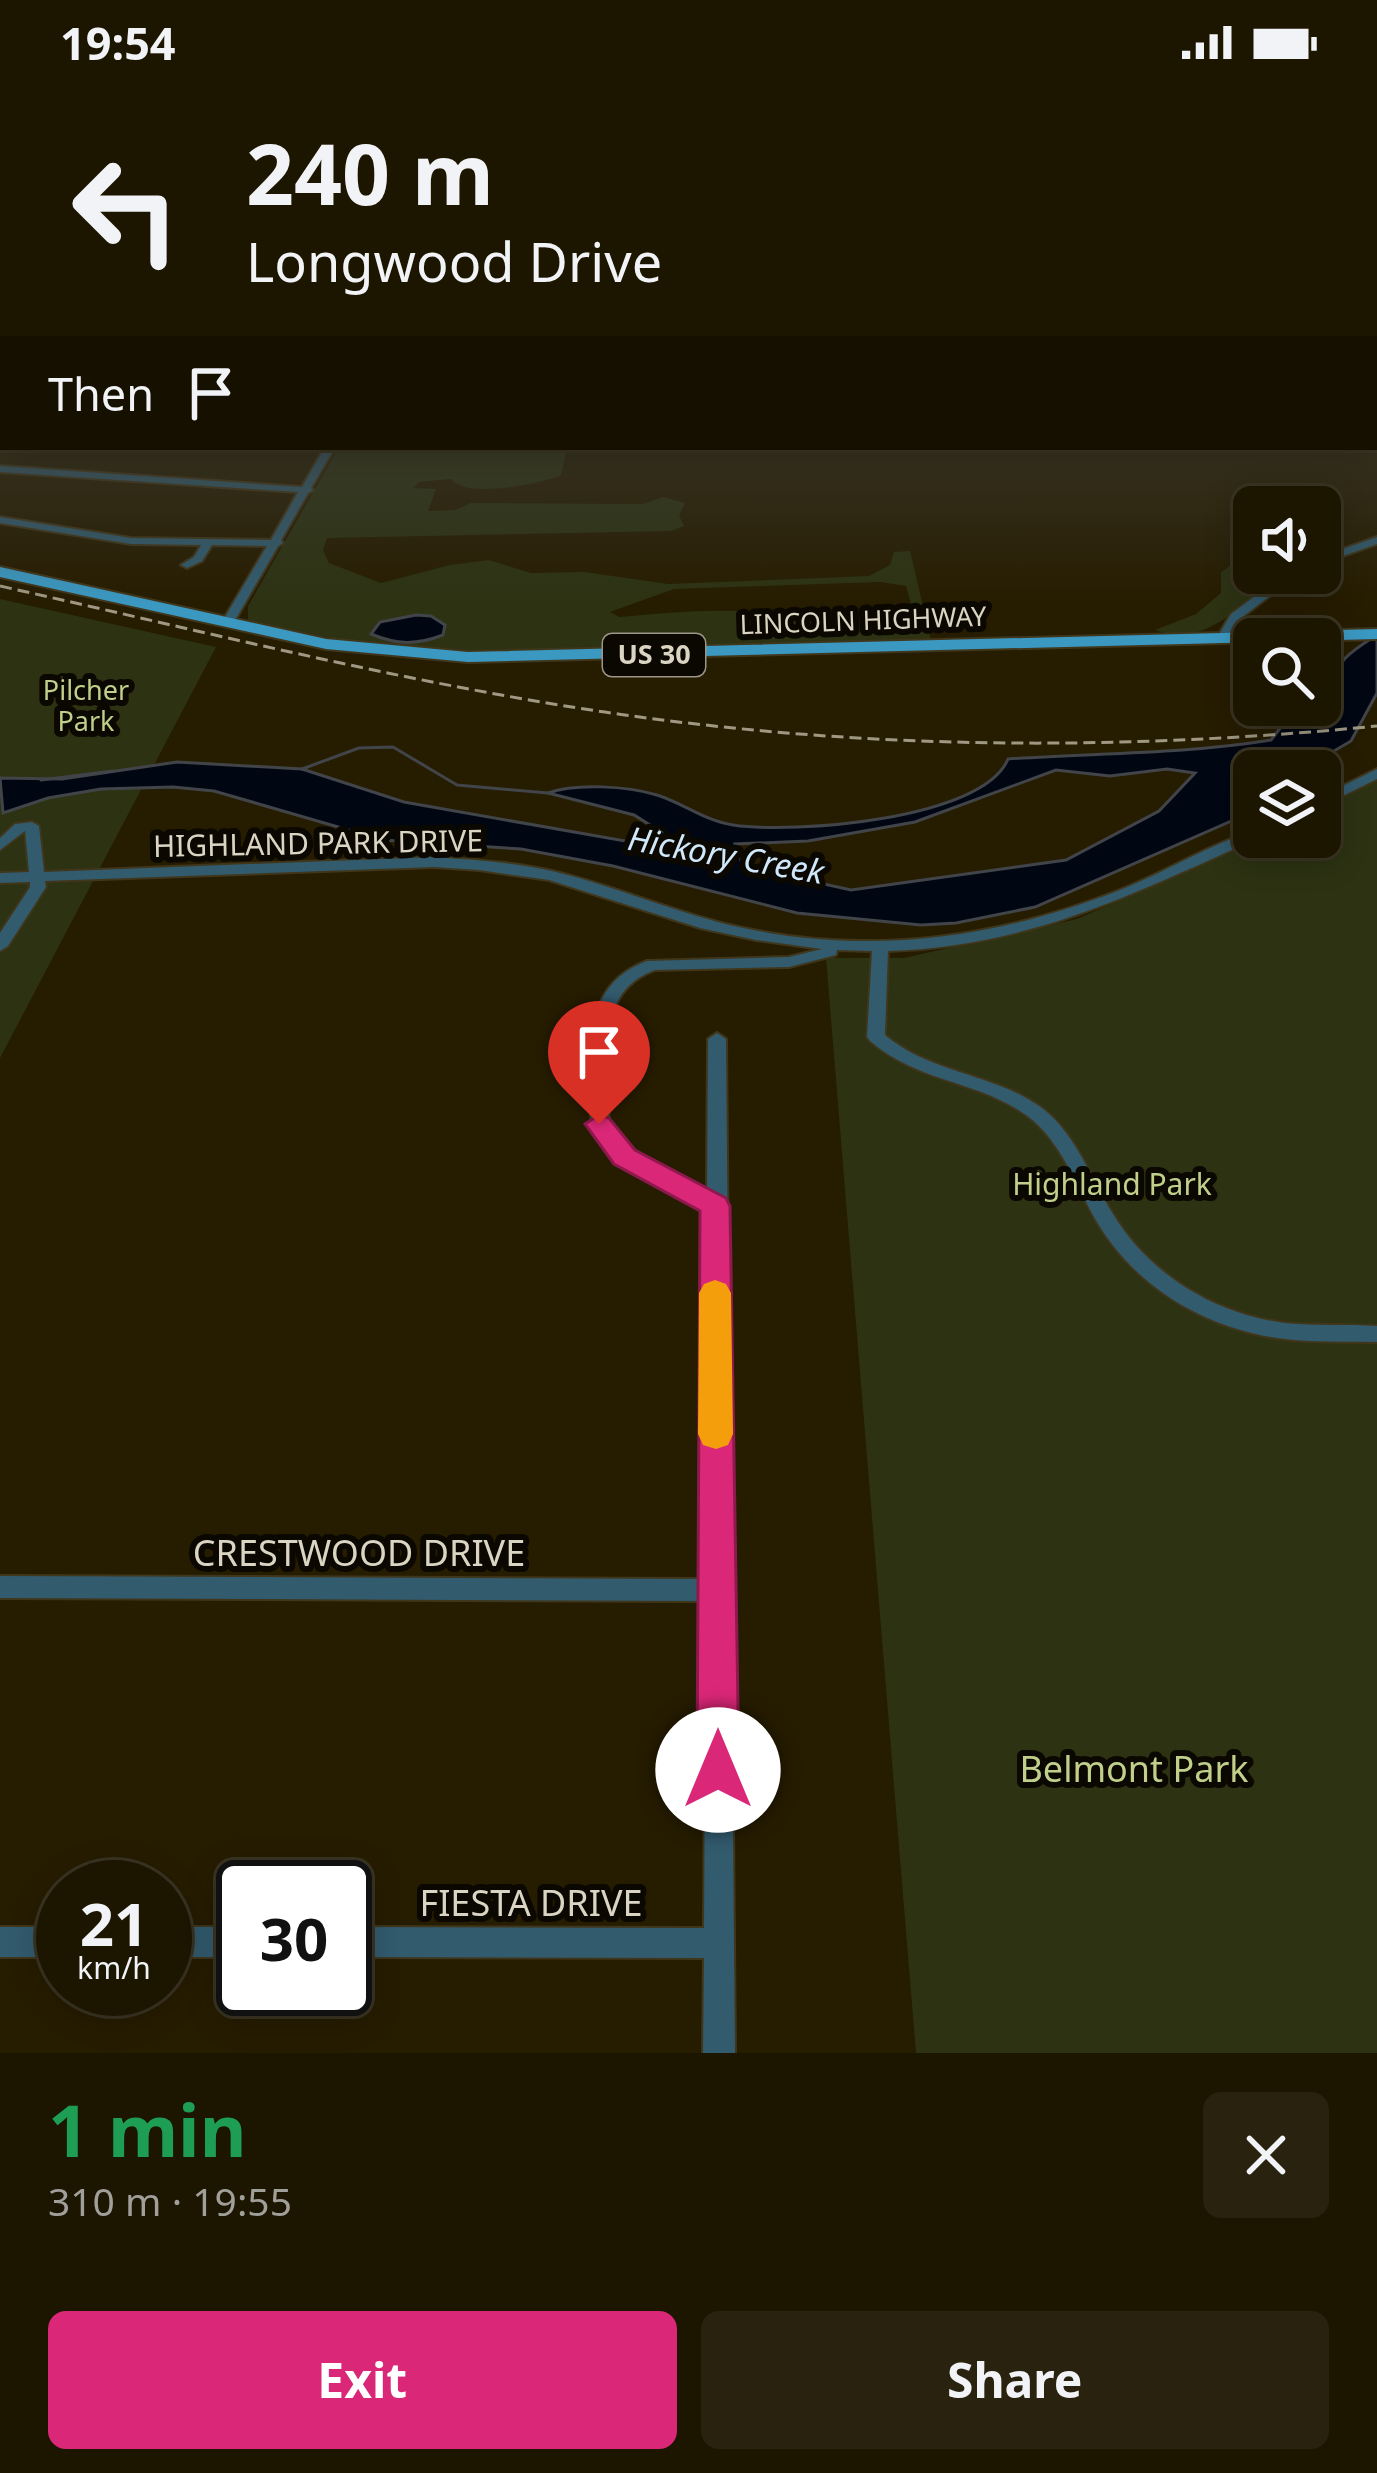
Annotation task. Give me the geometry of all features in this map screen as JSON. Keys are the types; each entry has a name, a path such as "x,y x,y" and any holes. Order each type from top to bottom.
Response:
{"main road":[{"name":"LINCOLN HIGHWAY","path":"0,572 326,644 468,657 1377,634"}],"street":[{"path":"228,622 278,544 328,450"},
{"path":"0,469 308,490"},
{"path":"0,520 131,542 278,544"},
{"path":"1341,553 1377,540"},
{"path":"187,565 198,559 208,543"},
{"path":"1224,636 1235,617 1266,594"},
{"path":"1341,792 1377,773"},
{"path":"0,846 20,826 32,826 38,887 0,946"},
{"name":"HIGHLAND PARK DRIVE","path":"0,878 434,862 491,865 553,876 701,924 841,949 880,950 920,947 1079,910 1233,844"},
{"path":"715,1206 625,1157 599,1124 600,1024 611,996 632,973 653,965 789,962 841,949"},
{"path":"880,950 876,1037 891,1053 1003,1094 1034,1112 1076,1161 1130,1257 1191,1301 1233,1320 1283,1331 1377,1334"},
{"path":"716,1039 718,2053"},
{"name":"CRESTWOOD DRIVE","path":"0,1587 717,1590"},
{"path":"0,1942 36,1942"},
{"name":"FIESTA DRIVE","path":"372,1942 717,1942"}],"green space":[{"path":"337,450 566,450 561,475 538,482 487,489 459,485 451,479 419,482 413,488 436,489 428,511 456,510 471,503 643,504 663,497 685,503 679,515 684,526 671,531 327,538 323,550 329,563 381,583 489,560 531,573 585,572 668,584 869,576 890,565 894,552 910,551 932,644 505,656 377,647 248,621 248,606","holes":["880,582 906,586 911,604 894,612 849,618 719,611 619,617 610,612 674,589"]},
{"path":"1233,564 1233,594 1259,594 1227,618 1194,633 1155,630 1196,614 1221,593 1221,572"},
{"name":"Pilcher Park","path":"0,599 216,647 0,1058"},
{"path":"1377,779 1377,2053 916,2053 826,958 904,958 1077,919 1233,850 1233,858 1341,858 1341,798"}],"water":[{"path":"431,616 445,625 443,635 407,642 371,634 380,622"},
{"path":"1377,634 1377,693 1351,741 1336,750 1233,750 1233,820 1035,907 956,923 921,925 797,913 613,866 521,849 383,840 214,791 101,789 48,798 3,813 0,778 62,779 177,762 302,769 404,802 659,847 669,837 634,815 548,793 617,788 657,795 733,825 797,827 883,818 963,796 991,780 1008,759 1239,745 1271,740 1282,726 1341,726 1341,664","holes":["1167,769 1195,773 1159,811 1066,860 851,890 743,866 735,844 808,841 915,822 1056,770 1110,776"]}],"waterway":[{"path":"302,769 359,748 393,747 457,785 548,793"},
{"name":"Hickory Creek","path":"41,780 113,771"}],"railway":[{"path":"0,586 439,683 705,725 873,739 1041,743 1209,739 1377,726"}],"slow traffic":[{"path":"715,1293 716,1434"}],"route":[{"path":"599,1124 625,1157 715,1206 718,1770"}],"park label":[{"name":"Highland Park","path":"1112,1185"},
{"name":"Belmont Park","path":"1134,1769"}]}
